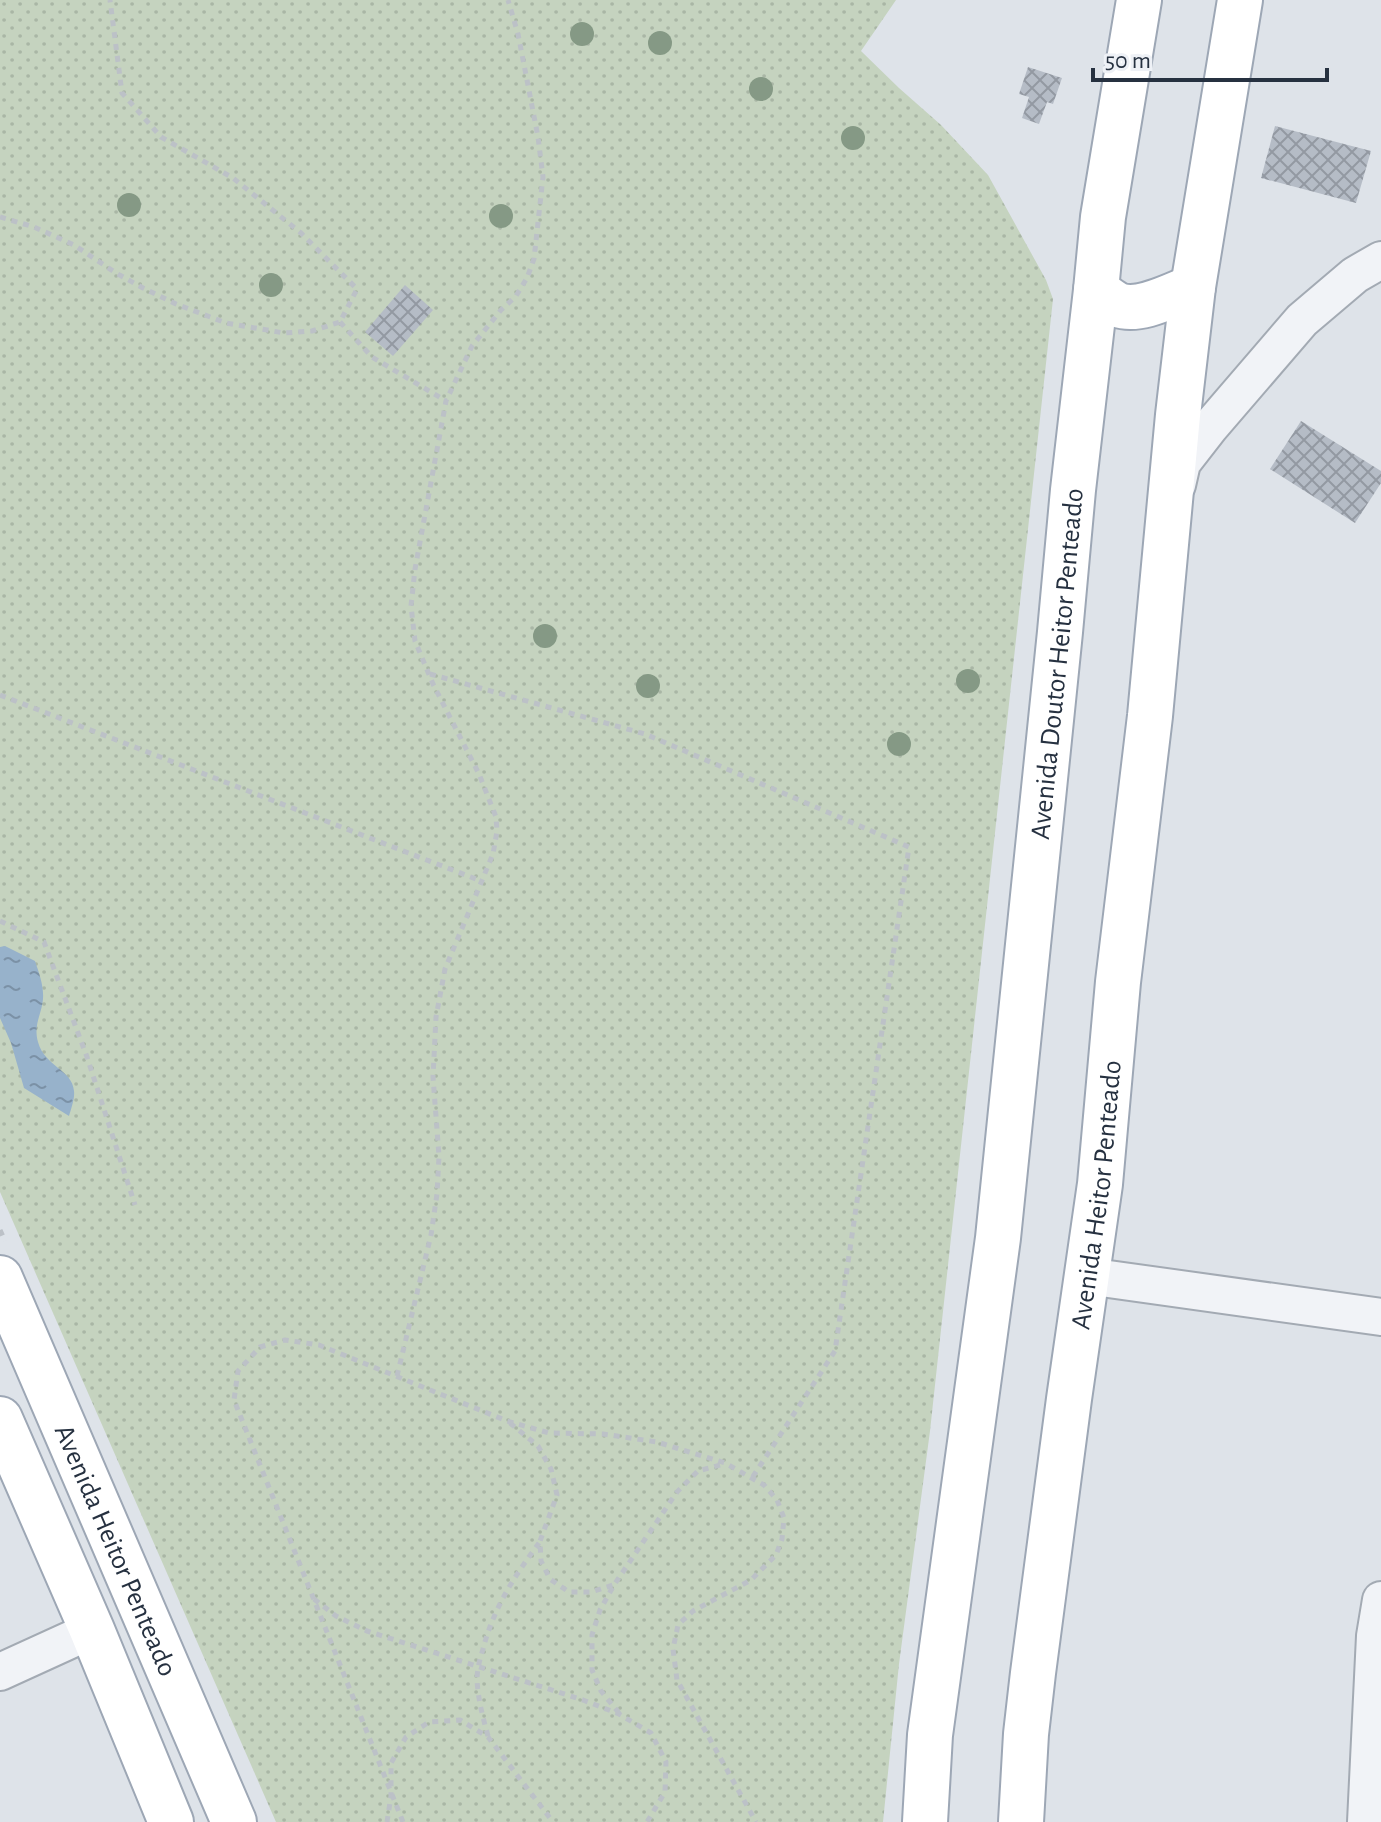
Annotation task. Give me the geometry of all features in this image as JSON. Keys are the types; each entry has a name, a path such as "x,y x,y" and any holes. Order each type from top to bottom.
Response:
{"main road":[{"name":"Avenida Doutor Heitor Penteado","path":"925,1822 930,1735 998,1238 1106,191 1139,0"},
{"path":"1169,518 1193,287 1240,0"},
{"path":"1096,290 1119,305 1134,307 1193,287"},
{"name":"Avenida Heitor Penteado","path":"1021,1822 1033,1673 1100,1184 1118,982 1142,790 1169,518"},
{"name":"Avenida Heitor Penteado","path":"0,1278 234,1822"},
{"name":"Avenida Heitor Penteado","path":"0,1419 171,1822"}],"street":[{"path":"1169,518 1182,463 1210,427 1302,320 1355,275 1381,260"},
{"path":"1087,1276 1381,1317"},
{"path":"1366,1822 1375,1636 1381,1600"},
{"path":"0,1672 92,1630"}],"path":[{"path":"0,217 34,227 74,245 143,288 226,323 284,333 312,331 340,322 357,289 301,233 233,178 161,137 122,93 110,0"},
{"path":"397,1376 431,1235 437,1194 439,1156 433,1077 436,1017 445,969 493,854 497,831 496,817 479,774 415,641 411,606 446,401 472,346 522,287 536,247 543,177 521,50 508,0"},
{"path":"340,322 372,357 446,401"},
{"path":"429,674 645,734 909,847 835,1351 752,1478"},
{"path":"0,695 481,881"},
{"path":"0,921 44,942 87,1057 135,1205"},
{"path":"403,1822 234,1400 238,1371 260,1347 285,1340 319,1345 507,1421 549,1433 603,1434 657,1442 725,1463 764,1485 777,1500 784,1518 782,1539 776,1555 751,1580 693,1611 678,1625 673,1649 677,1680 756,1822"},
{"path":"488,1737 477,1679 485,1640 499,1602 540,1541 557,1495 551,1469 538,1446 507,1421"},
{"path":"619,1714 601,1691 592,1670 592,1635 600,1610 677,1492 698,1471 725,1463"},
{"path":"540,1541 541,1561 550,1579 569,1592 591,1592 614,1585"},
{"path":"313,1598 336,1616 367,1631 583,1700 619,1714 651,1733 666,1762 665,1792 647,1822"},
{"path":"387,1822 391,1763 406,1737 429,1722 460,1720 488,1737 553,1822"}],"green space":[{"path":"0,0 896,0 861,51 941,125 988,175 1046,280 1053,299 930,1431 899,1664 883,1822 276,1822 0,1192"}],"water":[{"path":"5,946 35,961 43,994 38,1042 46,1057 64,1072 72,1084 74,1097 69,1116 24,1088 0,1018 0,947"}],"building":[{"path":"1028,67 1062,78 1053,104 1047,102 1039,124 1022,118 1029,97 1019,94"},
{"path":"1275,126 1371,151 1356,203 1261,178"},
{"path":"405,285 433,310 393,356 365,332"},
{"path":"1301,421 1381,471 1381,483 1355,523 1270,469"}]}
